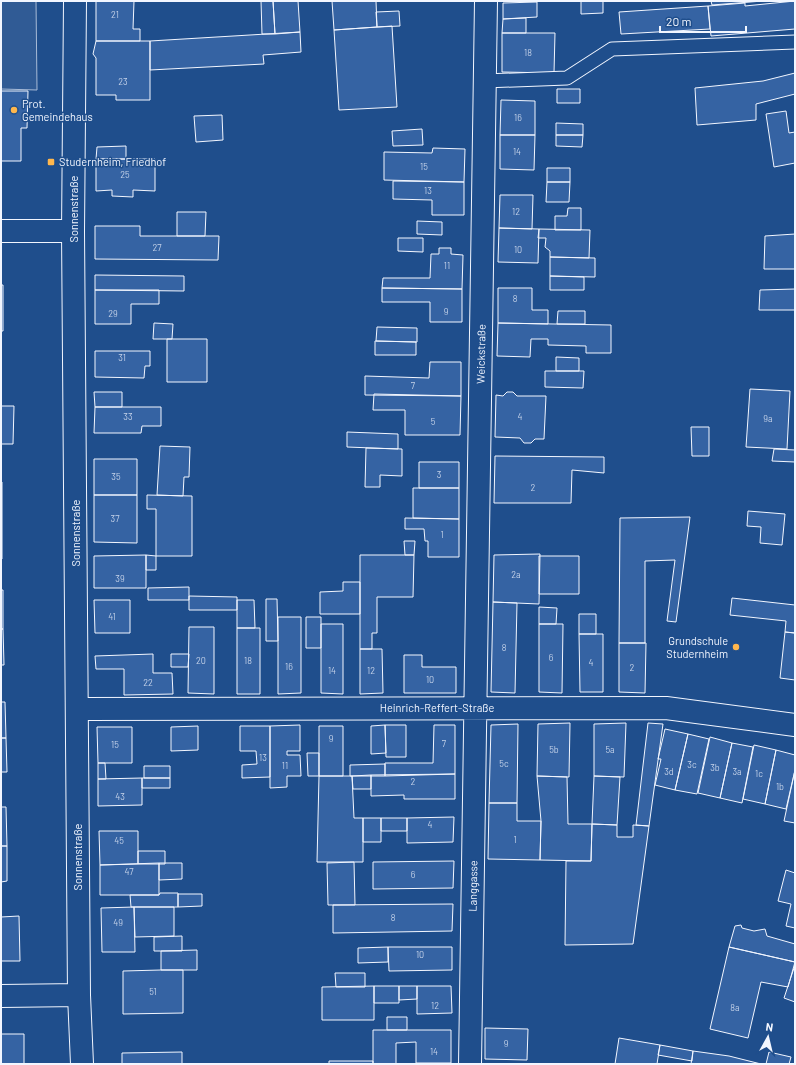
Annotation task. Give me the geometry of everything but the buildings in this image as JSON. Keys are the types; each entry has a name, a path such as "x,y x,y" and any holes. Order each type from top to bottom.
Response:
{"street":[{"name":"Sonnenstraße","path":"75,1 73,231 79,995 82,1064"},
{"name":"Weickstraße","path":"476,708 486,1"},
{"path":"1,231 73,231"},
{"name":"Langgasse","path":"470,1064 476,708"},
{"name":"Heinrich-Reffert-Straße","path":"77,709 666,708 795,725"},
{"path":"1,996 79,995"}],"lane":[{"path":"484,81 567,78 612,49 795,42"}],"shaded area":[{"path":"1,1 36,1 37,90 1,89"}],"place":[{"name":"Prot. Gemeindehaus","path":"14,110"},
{"name":"Studernheim, Friedhof","path":"51,162"},
{"name":"Grundschule Studernheim","path":"736,647"}]}
